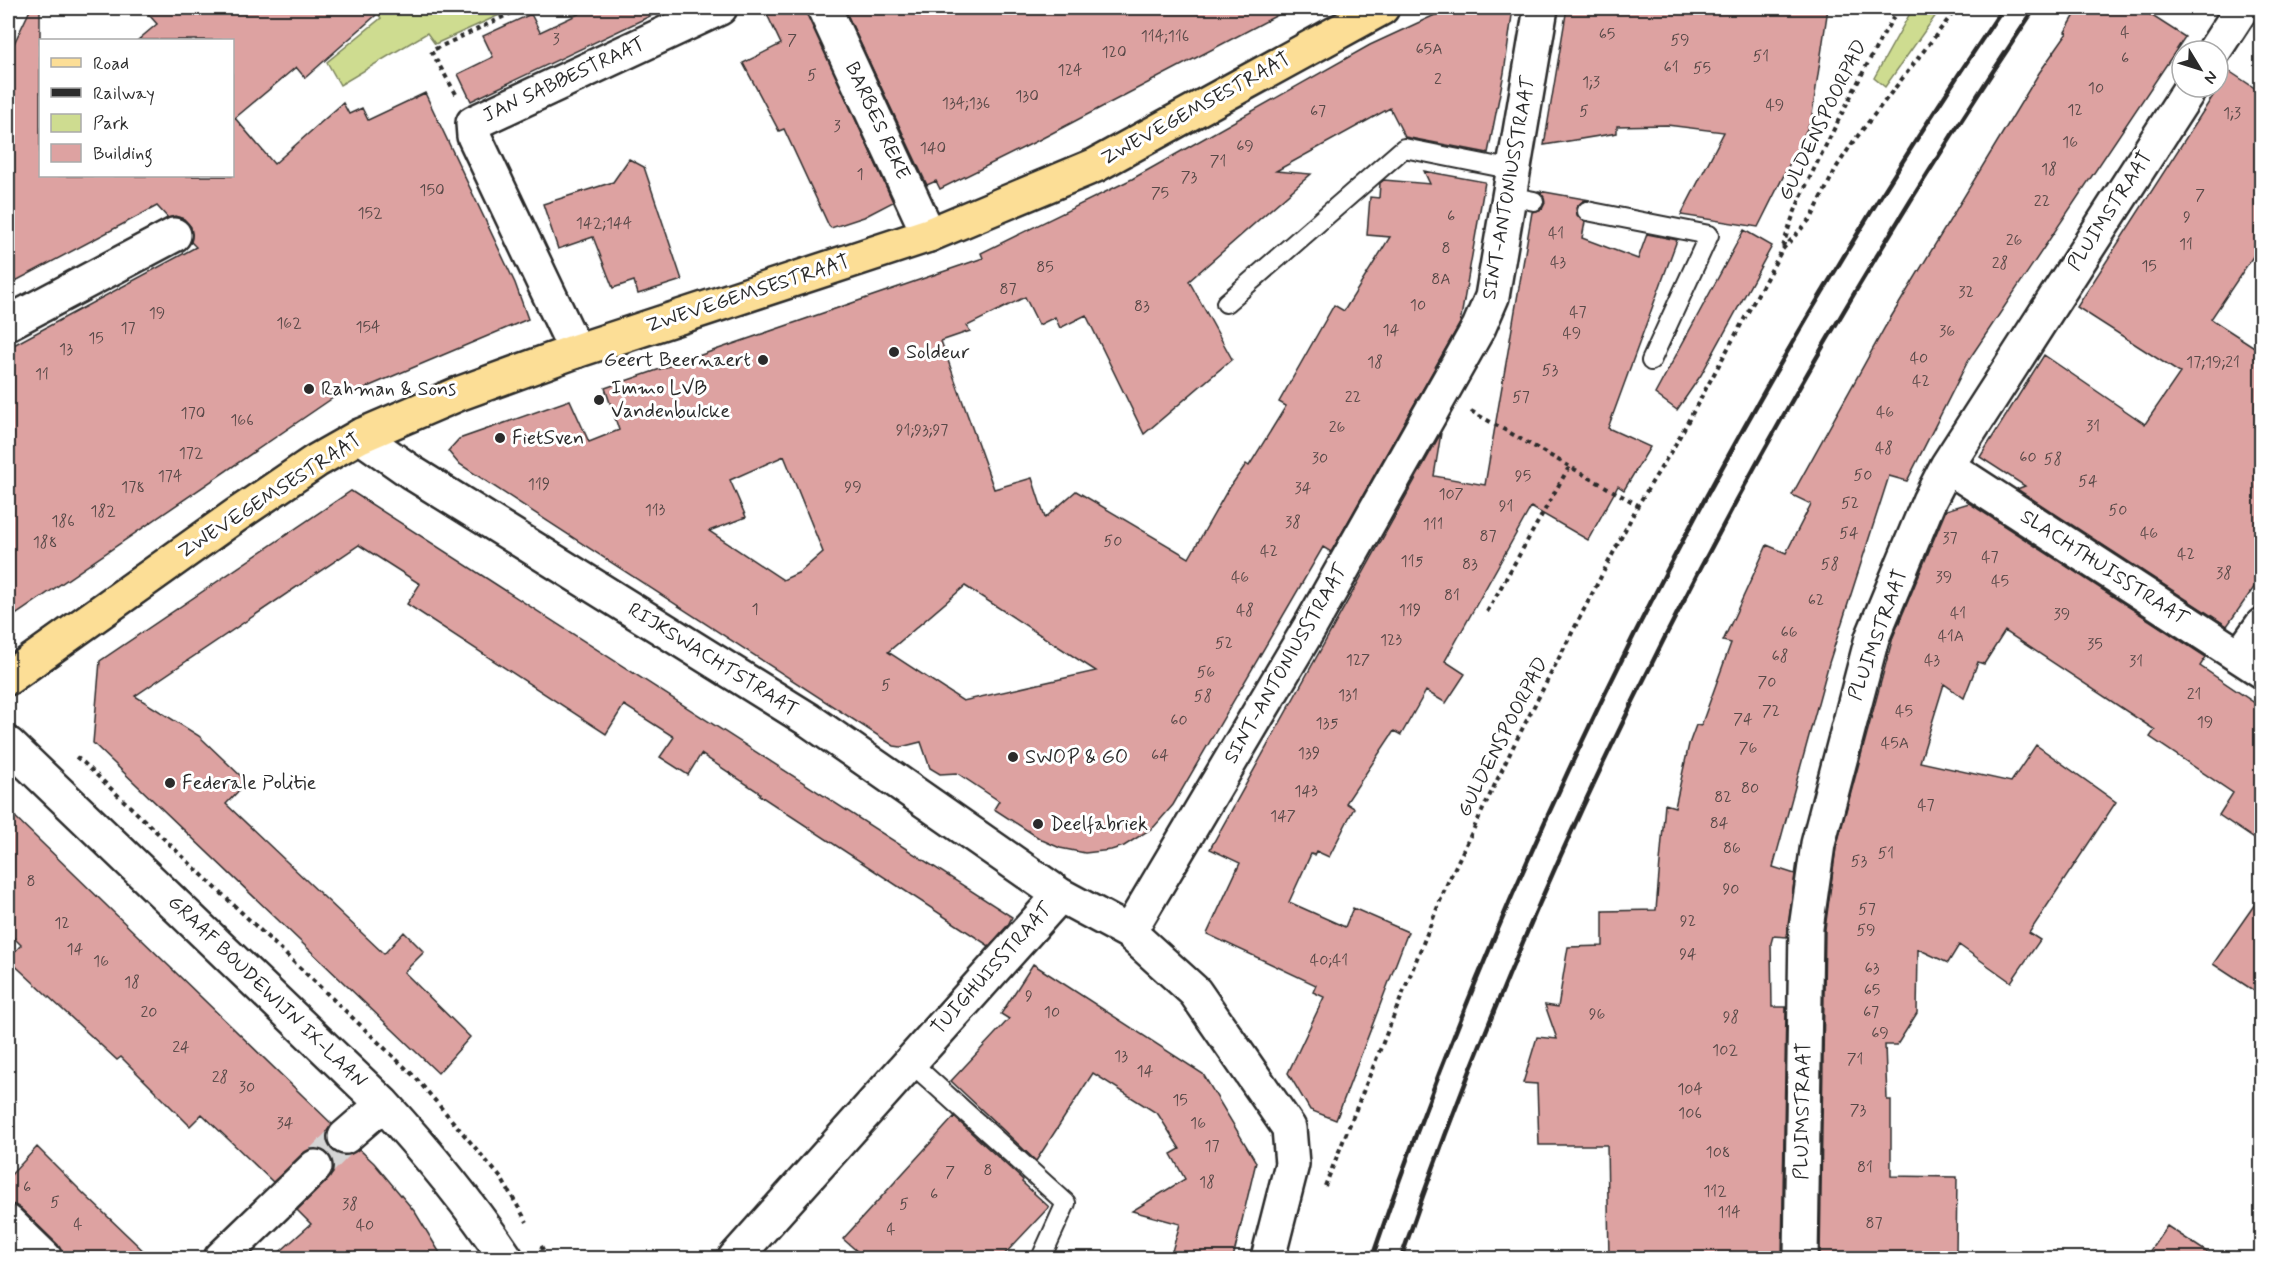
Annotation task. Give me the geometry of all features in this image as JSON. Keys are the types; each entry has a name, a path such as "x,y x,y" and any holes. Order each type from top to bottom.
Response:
{"main road":[{"name":"ZWEVEGEMSESTRAAT","path":"8,678 244,510 360,435 458,394 576,351 929,235 1096,165 1382,8"}],"street":[{"name":"JAN SABBESTRAAT","path":"576,351 474,136 472,123 720,8"},
{"name":"BARBES REKE","path":"824,8 929,235"},
{"name":"SINT-ANTONIUSSTRAAT","path":"1129,932 1311,625 1479,327 1492,297 1519,189 1541,8"},
{"path":"2222,39 2242,8"},
{"name":"PLUIMSTRAAT","path":"1801,1258 1806,928 1818,844 1872,639 1929,501 1947,466 2182,99"},
{"path":"8,323 174,235"},
{"name":"RIJKSWACHTSTRAAT","path":"360,435 414,474 809,720 1060,895"},
{"name":"SLACHTHUISSTRAAT","path":"1947,466 2251,664"},
{"path":"2251,664 2262,625"},
{"name":"GRAAF BOUDEWIJN IX-LAAN","path":"8,744 382,1104 429,1153 469,1203 506,1258"},
{"name":"TUIGHUISSTRAAT","path":"748,1254 909,1061 1060,895 1129,932 1195,992 1288,1128 1292,1164 1268,1258"},
{"path":"345,1137 382,1104"},
{"path":"221,1258 315,1167"},
{"path":"8,1222 45,1258"}],"lane":[{"path":"1226,303 1404,148 1519,189"},
{"path":"1587,211 1709,235 1651,360"},
{"path":"909,1061 1066,1203 1041,1258"}],"path":[{"path":"472,123 431,51 522,8"},
{"name":"GULDENSPOORPAD","path":"1320,1196 1340,1152 1447,884 1514,745 1638,505 1675,445 1782,250 1790,221 1805,188 1873,51 1899,8"},
{"name":"GULDENSPOORPAD","path":"1782,250 1812,217 1836,168 1853,142 1957,8"},
{"path":"1440,393 1638,505"},
{"path":"1488,612 1569,468"}],"green space":[{"path":"374,8 515,8 435,44 427,33 340,85 327,62 381,18"},
{"path":"1913,8 1941,8 1885,87 1874,78"}],"building":[{"path":"31,8 40,8 39,177 234,177 234,39 139,39 157,24 143,8 384,8 305,78 296,67 235,118 274,164 343,103 349,114 362,108 368,120 425,93 515,283 528,319 353,393 349,387 8,620 8,348 196,247 191,242 191,227 184,219 175,216 168,218 157,206 8,285 8,56"},
{"path":"591,8 667,8 471,101 458,74 493,57 483,36 531,14 540,32"},
{"path":"764,8 805,8 893,202 864,217 831,228 829,226 784,129 779,131 743,63 781,44"},
{"path":"844,8 1291,8 940,189 936,181 927,185"},
{"path":"1450,8 1513,8 1504,73 1488,153 1405,137 1390,108 1276,171 1311,174 1189,281 1232,359 1144,434 1086,315 1060,328 1055,317 1039,325 1025,297 967,326 970,331 941,341 994,489 1032,478 1045,518 1076,491 1189,558 1226,493 1246,464 1249,466 1286,406 1279,402 1334,305 1344,311 1390,237 1367,235 1370,197 1379,198 1380,183 1384,180 1430,184 1424,171 1485,182 1460,323 1331,552 1323,547 1173,805 1154,827 1124,846 1085,853 1060,848 1042,840 994,809 999,801 957,773 940,774 930,768 921,742 901,747 894,746 458,463 448,451 459,439 570,400 589,442 619,430 605,388 983,258 981,253 1132,179 1370,45","holes":["784,456 823,552 800,572 783,580 709,531 746,517 730,480","965,586 1096,671 963,701 888,652"]},
{"path":"1567,8 1828,8 1811,121 1758,227 1681,215 1724,132 1667,125 1617,126 1617,133 1544,145"},
{"path":"2079,8 2140,8 2185,37 2184,39 2170,39 2170,59 1968,361 1907,481 1889,476 1829,663 1773,867 1795,874 1787,937 1773,936 1771,943 1772,1007 1786,1007 1782,1258 1609,1258 1607,1145 1539,1145 1537,1084 1523,1083 1537,1037 1557,1039 1545,1005 1558,1007 1568,947 1603,946 1603,911 1656,910 1665,804 1675,807 1689,744 1696,725 1701,726 1731,643 1723,641 1767,545 1786,553 1811,504 1792,495 1885,327 2039,73 2067,33 2065,32"},
{"path":"2230,72 2262,93 2262,243 2211,319 2262,352 2262,576 2227,626 2017,489 2025,486 1980,457 2044,355 2145,424 2180,373 2077,307 2211,99 2230,99"},
{"path":"629,159 644,167 682,280 638,294 634,281 613,288 593,237 558,249 543,204 613,182"},
{"path":"1539,191 1590,200 1583,201 1576,208 1577,215 1585,222 1582,238 1638,259 1647,234 1677,240 1608,428 1650,447 1624,490 1618,486 1588,540 1531,507 1445,661 1465,674 1446,703 1426,691 1401,735 1394,731 1346,803 1354,808 1329,857 1316,851 1314,855 1311,854 1289,902 1345,927 1353,908 1408,932 1336,1120 1310,1110 1288,1073 1324,997 1313,992 1316,985 1207,934 1240,863 1210,849 1441,433 1434,476 1485,485 1532,212 1542,209 1545,203"},
{"path":"1744,230 1772,246 1701,375 1677,410 1655,394"},
{"path":"351,491 1012,917 1008,925 989,946 759,795 760,793 701,754 688,775 660,757 674,737 624,705 606,734 407,604 420,584 359,545 135,696 199,736 247,782 226,804 384,954 404,932 424,952 404,972 470,1037 438,1073 93,743 100,661"},
{"path":"1969,503 2206,657 2200,666 2262,708 2262,844 2219,815 2233,793 2150,737 2155,730 2005,631 1984,664 1978,662 1964,698 1944,684 1920,762 2011,782 2036,745 2116,802 2029,933 2040,940 2011,982 1959,945 1948,963 1918,949 1917,1013 1897,1045 1885,1045 1887,1100 1891,1100 1891,1176 1957,1177 1956,1253 1919,1253 1919,1258 1820,1258 1825,929 1836,848 1893,637 1946,510"},
{"path":"8,810 332,1124 327,1131 327,1140 331,1150 339,1155 348,1155 359,1149 374,1163 415,1212 443,1258 273,1258 311,1224 297,1210 333,1173 333,1163 329,1154 320,1149 310,1149 273,1182 202,1114 190,1126 121,1057 117,1060 8,959 21,945 8,932"},
{"path":"2262,894 2262,996 2213,964"},
{"path":"1033,964 1203,1074 1256,1162 1233,1258 1170,1258 1180,1224 1132,1211 1185,1179 1171,1154 1180,1149 1158,1114 1093,1073 1036,1161 951,1081 1009,1019 1001,1014"},
{"path":"954,1117 1049,1207 1001,1258 865,1258 843,1239"},
{"path":"37,1147 151,1258 63,1258 58,1245 21,1209 8,1204 8,1178"},
{"path":"2167,1226 2216,1258 2145,1258"}],"tunnel":[{"path":"315,1167 345,1137"}],"railway":[{"path":"1372,1258 1432,1093 1497,930 1569,770 1646,612 1728,457 1815,304 1907,155 2003,8"},
{"path":"1401,1258 1461,1093 1528,930 1600,770 1678,612 1760,457 1847,305 1939,155 2035,8"}],"place":[{"name":"Soldeur","path":"894,352"},
{"name":"Geert Beernaert","path":"763,360"},
{"name":"Rahman & Sons","path":"309,389"},
{"name":"Immo LVB Vandenbulcke","path":"599,400"},
{"name":"FietSven","path":"500,438"},
{"name":"SWOP & GO","path":"1013,757"},
{"name":"Federale Politie","path":"170,783"},
{"name":"Deelfabriek","path":"1038,824"}]}
